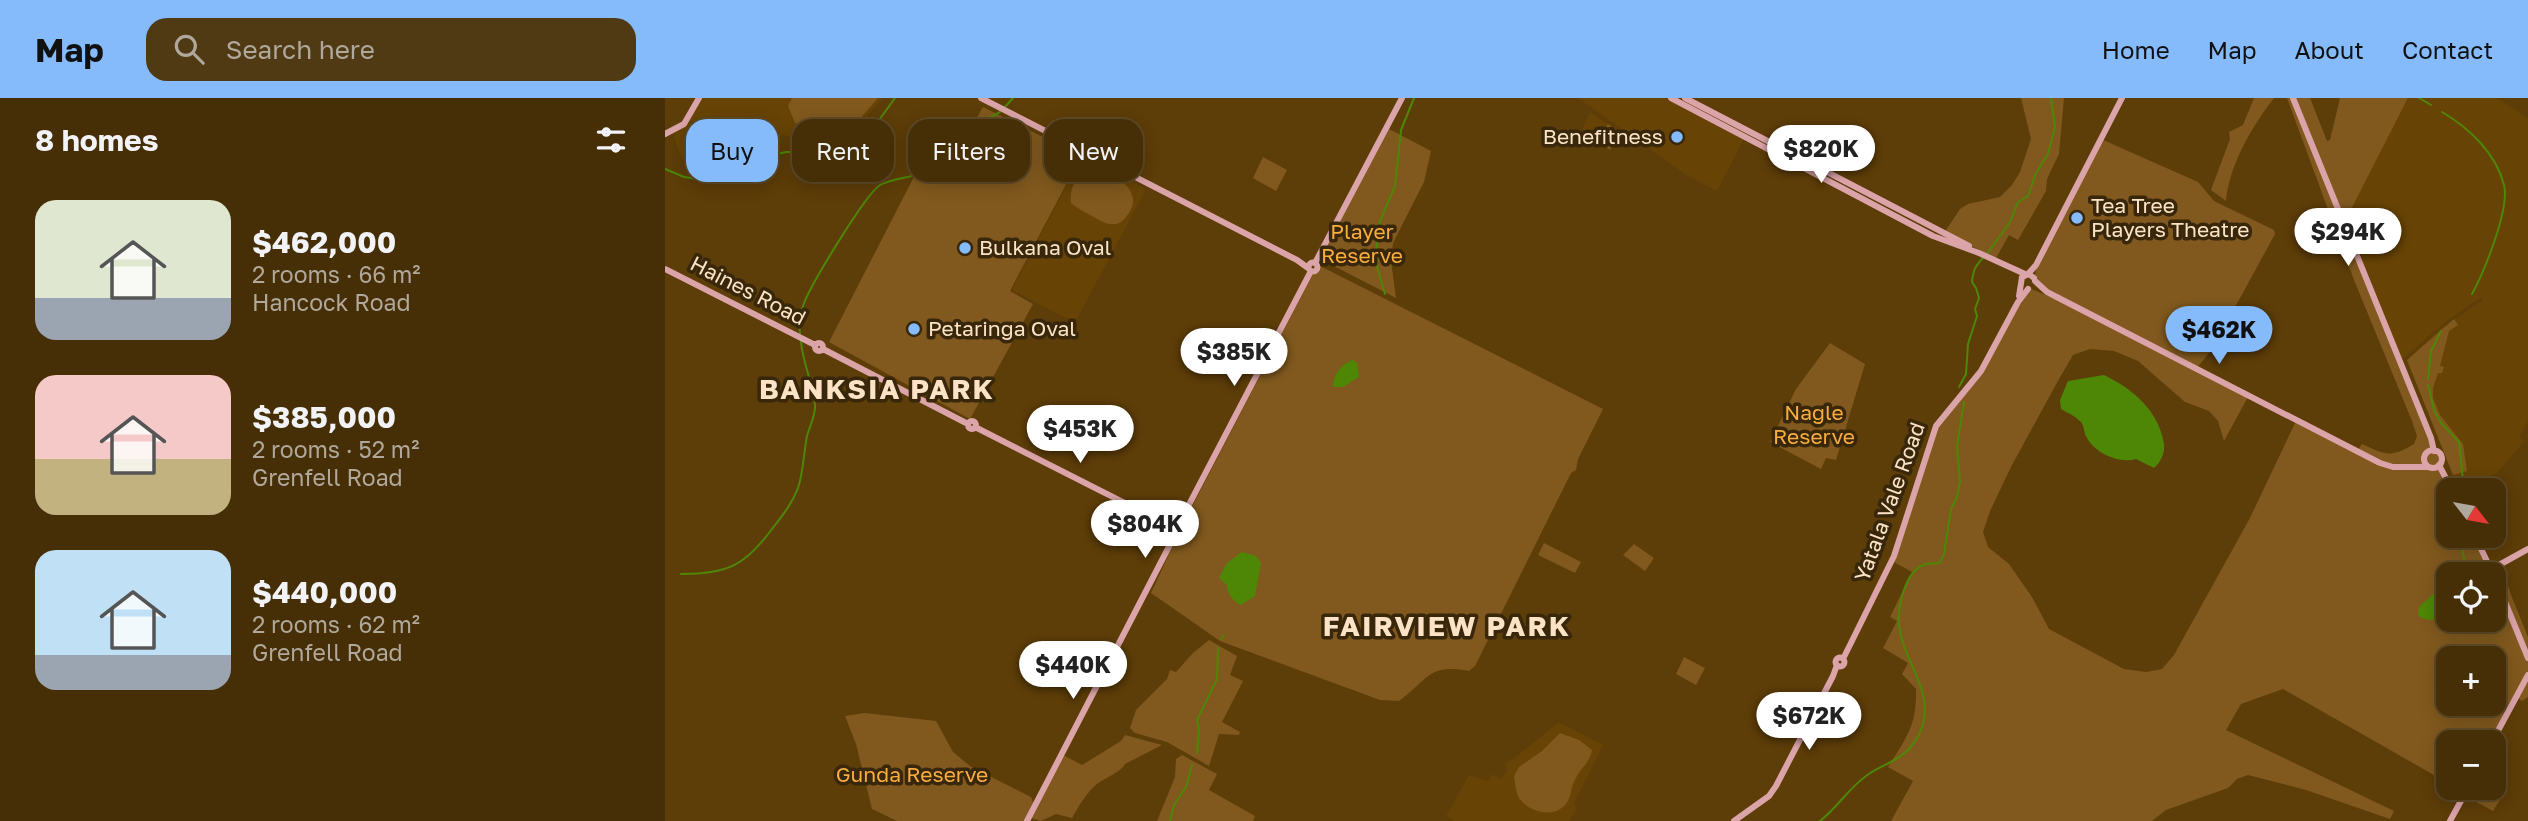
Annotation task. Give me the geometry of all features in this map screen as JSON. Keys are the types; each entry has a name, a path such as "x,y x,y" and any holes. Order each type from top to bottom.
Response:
{"main road":[{"path":"665,134 684,124 699,98"},
{"path":"981,98 1311,266"},
{"path":"1027,821 1311,266 1402,98"},
{"path":"1671,98 1933,236 1983,255"},
{"path":"1685,98 2001,264 2047,292 2380,463 2393,467 2434,467"},
{"name":"Yatala Vale Road","path":"1727,821 1769,796 1776,786 1894,556 1936,426 1981,371 2122,98"},
{"path":"2293,98 2427,429 2428,454 2443,478"},
{"name":"Haines Road","path":"665,269 815,345 821,343 823,349 1175,529"},
{"path":"2408,466 2428,454 2441,456 2434,467"},
{"path":"2481,548 2488,562"},
{"path":"2501,562 2528,549"},
{"path":"2483,551 2498,562"},
{"path":"2506,605 2528,658"},
{"path":"2498,730 2528,675"},
{"path":"2450,821 2461,800"},
{"name":"Yatala Vale Road","path":"1734,821 1758,803"}],"shaded area":[{"path":"701,98 883,98 864,119 792,119 792,137 783,135 778,138 778,119 689,119"},
{"path":"1578,98 1666,98 1744,139 1717,191 1686,175"},
{"path":"2408,98 2498,98 2528,119 2528,421 2519,438 2525,441 2496,474 2482,478 2455,478 2407,360 2440,329 2483,300 2481,298 2474,302 2448,320 2400,361 2344,222"},
{"path":"1590,112 1608,124 1597,140 1582,129"},
{"path":"685,126 686,161 681,158 673,134"},
{"path":"1068,182 1132,182 1144,188 1145,191 1075,323 1012,290"},
{"path":"1353,360 1357,363 1359,377 1343,387 1333,387 1339,370"},
{"path":"2104,375 2134,394 2157,421 2164,447 2162,457 2154,468 2136,459 2115,459 2102,453 2087,438 2081,422 2061,409 2060,400 2068,381"},
{"path":"1242,552 1256,556 1261,563 1255,596 1241,605 1233,600 1227,585 1219,578 1227,563"},
{"path":"2436,592 2436,619 2428,620 2418,616 2419,607"},
{"path":"1559,722 1603,745 1574,803 1577,809 1569,821 1455,821 1446,816 1469,775 1488,781 1493,774 1501,779 1507,771 1505,763"}],"green space":[{"path":"792,98 878,98 860,119 793,119 788,106"},
{"path":"2021,98 2064,98 2059,154 2047,179 2046,191 2018,240 2009,235 1996,258 1944,233 1960,209 1968,204 2000,197 2020,172 2031,139"},
{"path":"2254,98 2274,98 2243,147 2232,174 2226,201 2211,190 2230,139 2229,132 2243,125"},
{"path":"2287,98 2310,98 2327,141 2330,140 2340,98 2408,98 2344,223 2447,478 2436,478 2436,548 2479,548 2485,562 2436,562 2436,632 2506,632 2506,579 2528,637 2528,697 2522,701 2516,697 2506,716 2506,646 2436,646 2436,716 2506,716 2498,730 2436,730 2436,776 2283,689 2241,704 2226,730 2394,811 2390,819 2306,790 2248,775 2237,779 2228,788 2166,810 2152,821 1891,821 1913,781 1888,767 1905,739 1915,713 1916,702 1916,689 1902,674 1908,663 1883,648 1897,621 1890,617 1912,572 1892,561 1933,434 1975,379 2029,288 2069,305 2035,281 2036,265 2101,139 2198,182 2214,201 2274,230 2275,234 2233,311 2238,330 2223,336 2196,369 2248,397 2224,441 2218,421 2209,411 2185,402 2138,361 2114,351 2090,349 2073,355 2059,379 2012,465 1983,532 1988,547 2009,564 2032,597 2049,629 2124,669 2146,672 2162,669 2174,655 2250,518 2296,421 2357,451 2362,444 2383,453 2394,453 2414,444 2417,436 2354,280"},
{"path":"983,107 1007,119 976,119"},
{"path":"1608,124 1619,132 1610,150 1597,140"},
{"name":"Player Reserve","path":"1389,129 1431,151 1424,182 1393,243 1391,261 1396,298 1328,263 1319,262"},
{"path":"1030,130 1044,138 1044,182 1067,182 1010,291 1033,304 970,419 829,342 911,182 1030,182"},
{"path":"1263,157 1287,170 1276,191 1253,178"},
{"path":"1075,182 1122,182 1130,190 1133,204 1122,221 1109,224 1071,203"},
{"path":"1320,266 1603,409 1578,459 1576,470 1571,473 1475,666 1469,671 1436,671 1399,701 1380,700 1220,641 1151,593 1182,526 1313,274"},
{"path":"2454,319 2458,325 2449,331 2440,366 2444,367 2442,373 2438,373 2433,388 2433,398 2440,415 2463,444 2467,471 2453,475 2407,360"},
{"name":"Nagle Reserve","path":"1830,343 1865,364 1836,460 1826,458 1821,469 1770,442 1796,389"},
{"path":"1544,543 1581,562 1575,573 1538,555"},
{"path":"1634,544 1654,558 1645,571 1623,555"},
{"path":"1209,640 1237,656 1230,675 1243,681 1222,722 1240,732 1239,735 1219,734 1209,766 1167,742 1135,733 1130,728 1136,710 1167,679 1170,670 1176,672"},
{"path":"1684,657 1705,668 1696,685 1676,674"},
{"name":"Gunda Reserve","path":"865,713 936,721 953,752 970,766 1031,797 1033,802 1025,821 897,821 872,809 856,744 845,716"},
{"path":"1560,733 1579,740 1592,750 1591,754 1574,782 1566,804 1552,812 1539,811 1519,798 1514,776 1519,767 1542,751"},
{"path":"1125,735 1162,745 1125,764 1097,784 1072,818 1056,814 1041,821 1031,818 1063,755 1082,765 1121,741"},
{"path":"1182,755 1217,774 1209,790 1255,816 1253,821 1157,821 1175,777 1176,759"},
{"path":"2473,800 2500,800 2493,811"}],"waterway":[{"path":"665,169 684,177 698,179 740,162 786,152 826,152 851,148 872,130 895,98"},
{"path":"1004,108 1013,98"},
{"path":"1385,294 1377,267 1377,237 1380,221 1395,186 1401,130 1414,98"},
{"path":"1987,254 2010,222 2018,202 2028,196 2036,173 2048,154 2055,127 2051,98"},
{"path":"2419,98 2431,105"},
{"path":"800,333 801,313 815,280 873,192 886,182 925,172 965,135 1000,112"},
{"path":"2442,112 2480,142 2495,162 2504,185 2505,196 2500,224 2472,294"},
{"path":"1959,387 1966,374 1968,344 1977,316 1975,309 1979,298 1972,282 1973,275 1983,258"},
{"path":"2428,379 2431,351 2441,331"},
{"path":"681,574 711,572 743,560 762,542 793,499 800,482 807,436 815,408 801,342"},
{"path":"2428,385 2434,410 2441,423 2459,442 2463,478"},
{"path":"1820,821 1871,772 1905,753 1922,727 1924,700 1903,644 1899,624 1900,605 1906,585 1916,570 1925,564 1939,563 1944,554 1951,509 1960,482 1957,446 1964,402"},
{"path":"2463,548 2465,562"},
{"path":"1221,639 1224,635"},
{"path":"1197,753 1197,720 1217,679 1218,648"},
{"path":"1170,821 1174,805 1186,787 1192,765"}],"place":[{"name":"Benefitness","path":"1677,137"},
{"name":"Tea Tree Players Theatre","path":"2077,218"},
{"name":"Bulkana Oval","path":"965,248"},
{"name":"Petaringa Oval","path":"914,329"}],"district":[{"name":"BANKSIA PARK","path":"877,389"},
{"name":"FAIRVIEW PARK","path":"1447,626"}]}
